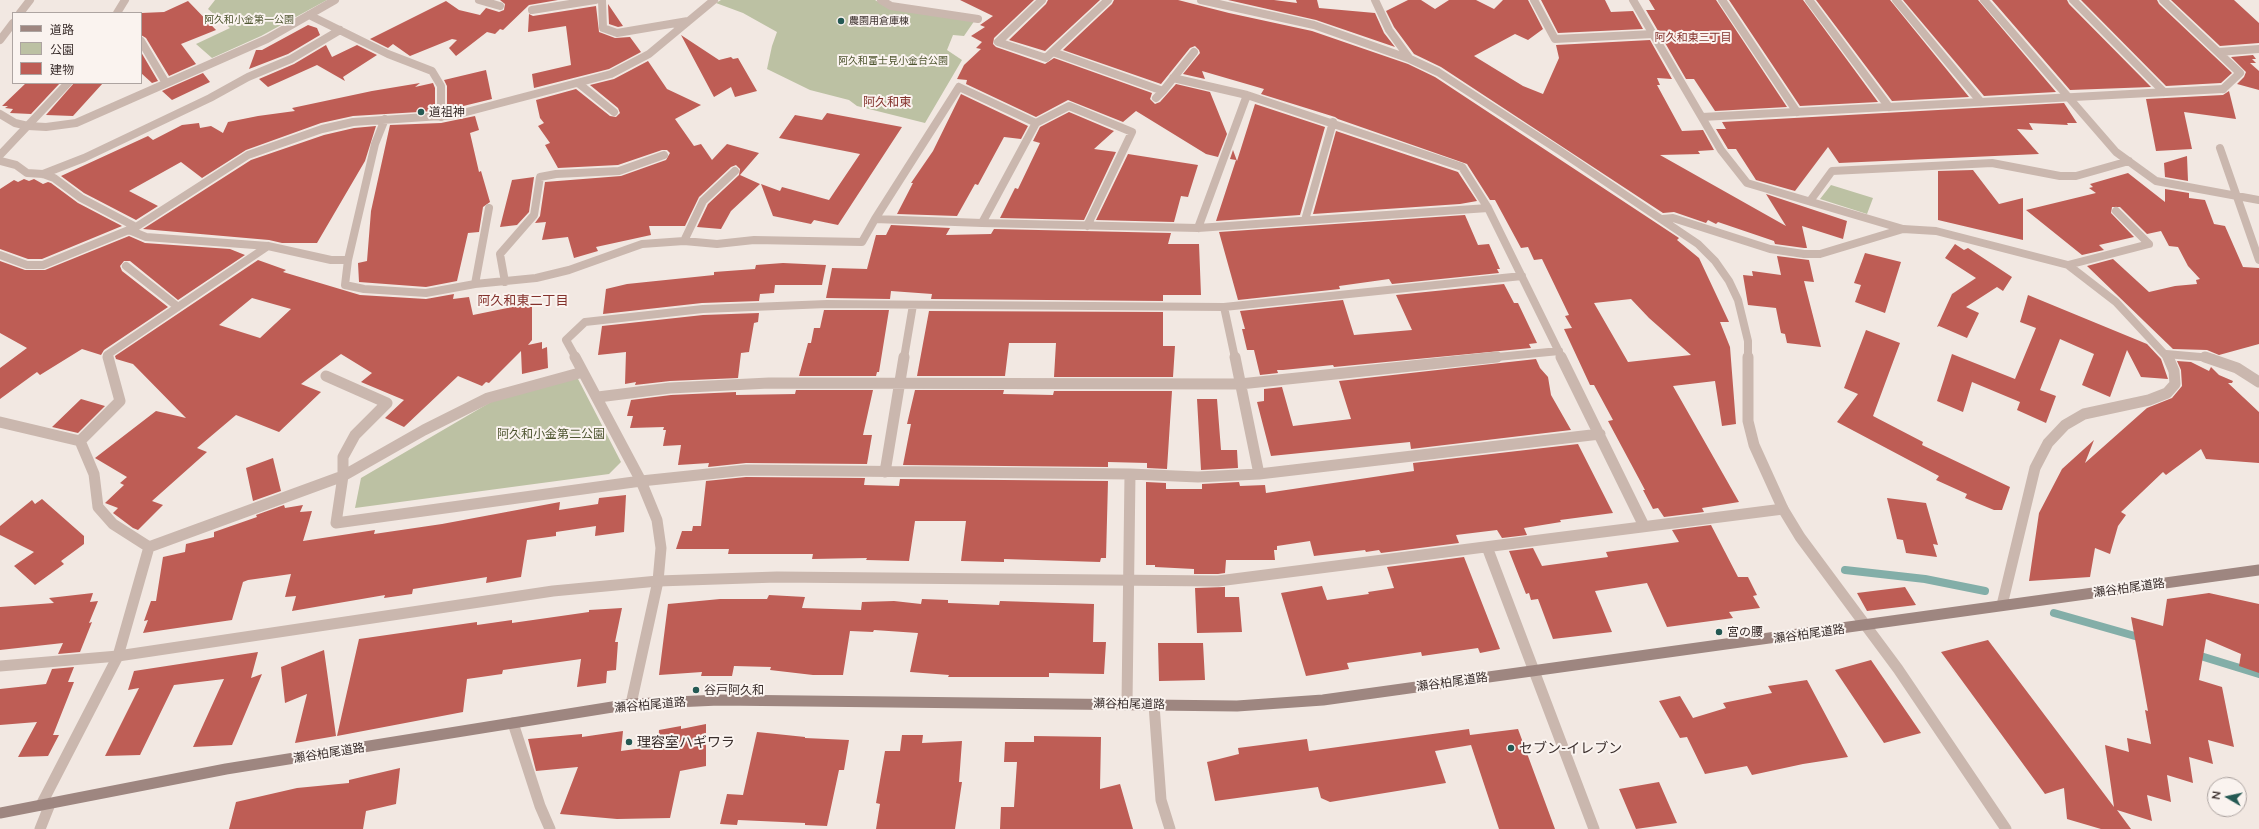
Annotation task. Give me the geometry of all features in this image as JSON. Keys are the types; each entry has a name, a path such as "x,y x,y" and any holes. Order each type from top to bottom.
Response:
{"main road":[{"name":"瀬谷柏尾道路","path":"0,813 226,770 631,704 719,700 1127,703 1154,705 1237,706 1322,700 1867,626 2002,605 2259,570"}],"street":[{"path":"21,12 30,0"},
{"path":"118,12 125,0"},
{"path":"0,114 16,123 28,126 46,127 76,123 267,39 336,0"},
{"path":"479,0 500,6"},
{"path":"532,10 595,0"},
{"path":"602,0 603,28 617,33 688,21"},
{"path":"0,255 27,265 43,265 132,229 248,156 322,129 353,122 385,118 441,117 499,104 612,74 631,65 651,52 714,0"},
{"path":"880,0 891,6 978,18"},
{"path":"1042,0 998,42 1046,58 1108,0"},
{"path":"1200,0 1314,25 1410,59 1438,72 1663,219 1698,244 1715,261 1730,281 1738,300 1748,341 1748,420 1754,445 1783,510 1800,538 1898,668 2006,829"},
{"path":"1375,0 1389,30 1410,59"},
{"path":"1534,0 1555,39 1653,34"},
{"path":"1633,0 1721,150 1747,183 1903,229 1936,231 2068,265 2116,302 2166,354 2174,371 2175,384 2167,393 2149,400 2084,414 2065,426 2048,443 2035,468 2002,605"},
{"path":"1722,0 1797,112"},
{"path":"1809,0 1889,107"},
{"path":"1896,0 1981,102"},
{"path":"1984,0 2071,97 2116,152 2156,181 2259,200"},
{"path":"2074,0 2164,92"},
{"path":"1702,117 2223,89 2240,73 2163,0"},
{"path":"309,15 388,54 432,71 441,86 441,117"},
{"path":"0,40 12,24"},
{"path":"43,174 84,158 210,98 248,77 291,59 340,30"},
{"path":"142,43 166,83"},
{"path":"2218,52 2259,49"},
{"path":"1053,52 1163,91"},
{"path":"1156,98 1194,52"},
{"path":"1173,78 1248,95 1333,122 1462,167 1488,208 1644,526"},
{"path":"578,83 614,112"},
{"path":"0,155 67,84"},
{"path":"385,118 375,144 348,260 345,285 364,289 426,293 475,284 536,278 569,270 642,244 684,241 717,244 754,240 862,242 959,87 1036,123"},
{"path":"1198,228 1248,95"},
{"path":"982,223 1036,123 1069,106 1132,132 1087,226"},
{"path":"1305,220 1333,122"},
{"path":"2220,148 2259,260"},
{"path":"505,282 500,254 534,215 540,177 556,174 619,171 664,155"},
{"path":"1810,201 1832,171 1992,163 2060,176 2076,176 2129,161"},
{"path":"0,162 16,165 27,173 43,174 54,178 81,198 146,237 268,246 331,260 348,260"},
{"path":"684,241 703,202 735,171"},
{"path":"475,284 490,208"},
{"path":"875,219 1198,228 1488,208"},
{"path":"2068,265 2149,244 2116,211"},
{"path":"1663,219 1673,218 1770,249 1804,254 1820,254 1903,229"},
{"path":"80,441 120,401 107,355 268,246"},
{"path":"126,266 178,307"},
{"path":"631,704 658,581 661,548 657,520 641,480 598,397 566,340 585,322 703,309 827,304 1224,307 1522,276"},
{"path":"885,472 913,305"},
{"path":"1224,307 1259,474"},
{"path":"598,397 670,388 769,383 1240,384 1559,351"},
{"path":"2166,354 2211,358 2237,368 2259,382"},
{"path":"149,547 343,476 424,430 488,398 583,372"},
{"path":"326,376 387,403 355,435 343,457 343,476 336,523 641,480 746,470 1130,474 1198,477 1259,474 1600,434"},
{"path":"0,422 80,441"},
{"path":"80,441 94,474 98,507 112,524 149,547"},
{"path":"1127,703 1130,474"},
{"path":"0,666 118,656 553,591 658,581 777,577 1218,581 1644,526 1783,510"},
{"path":"40,829 45,805 118,656 149,547"},
{"path":"1487,547 1594,829"},
{"path":"1154,705 1161,800 1170,829"},
{"path":"513,723 540,806 550,829"}],"green space":[{"name":"阿久和小金第一公園","path":"215,0 327,0 261,36 212,58 196,44 230,28 208,9"},
{"name":"阿久和富士見小金台公園","path":"721,0 875,0 887,7 975,20 964,36 953,35 947,50 962,60 925,123 857,106 849,100 810,90 767,69 777,32 743,13 716,3"},
{"path":"1831,185 1873,198 1867,214 1820,199"},
{"name":"阿久和小金第二公園","path":"577,377 621,462 609,474 355,508 361,478 496,399"}],"building":[{"path":"500,0 558,0 529,5 503,30 500,29 495,34 487,32 456,56 449,48 457,40 452,39 410,56 393,44 388,48 370,39 446,1 459,10 480,15 486,8 499,12 504,10 505,4"},
{"path":"960,0 1034,0 994,38 993,44 996,47 1045,64 1054,58 1152,93 1150,99 1155,104 1160,102 1176,84 1210,92 1227,134 1218,157 1206,154 1136,111 1123,122 1068,100 1036,117 966,84 967,80 957,79 964,65 981,49 976,48 982,42 971,36 985,27 980,25 993,16"},
{"path":"1048,0 1100,0 1045,51 1009,40 1046,4"},
{"path":"1114,0 1178,0 1312,31 1408,64 1435,77 1679,238 1677,240 1699,258 1729,322 1720,322 1730,347 1736,424 1722,426 1715,381 1673,386 1739,502 1702,508 1704,512 1664,517 1658,508 1653,509 1643,490 1645,490 1608,421 1613,420 1594,385 1590,385 1564,329 1572,328 1565,316 1569,315 1542,259 1534,260 1528,247 1521,248 1495,200 1490,200 1467,164 1335,117 1261,94 1264,89 1202,71 1205,79 1183,74 1200,53 1195,46 1190,48 1161,84 1063,50 1112,4","holes":["1631,299 1649,318 1691,355 1628,362 1594,303"]},
{"path":"1228,0 1274,0 1297,3 1296,0 1317,0 1319,8 1375,13 1384,33 1395,47 1316,20"},
{"path":"1408,0 1421,0 1435,9 1449,0 1476,0 1494,9 1503,0 1528,0 1543,29 1528,40 1515,34 1474,56 1523,86 1543,94 1559,58 1556,45 1650,40 1672,79 1657,78 1660,85 1657,85 1682,131 1703,130 1714,150 1698,151 1700,154 1660,155 1786,226 1766,194 1847,221 1843,239 1802,226 1807,248 1775,244 1774,241 1718,222 1716,224 1708,220 1706,223 1674,212 1663,213 1441,67 1414,54 1394,27 1386,11"},
{"path":"1541,0 1605,0 1611,12 1633,11 1643,29 1558,33"},
{"path":"1649,0 1716,0 1787,107 1715,111 1694,79 1686,79 1646,10 1655,10"},
{"path":"1729,0 1803,0 1878,102 1800,106"},
{"path":"1816,0 1890,0 1969,97 1892,101"},
{"path":"1903,0 1978,0 2056,92 1984,96"},
{"path":"1992,0 2067,0 2069,4 2151,87 2070,90"},
{"path":"2081,0 2157,0 2159,4 2232,73 2221,83 2166,86"},
{"path":"2171,0 2234,0 2259,23 2259,43 2220,46"},
{"path":"188,1 216,30 181,44 196,64 169,76 146,38 142,36 142,13 164,12"},
{"path":"608,4 623,26 618,27 609,24"},
{"path":"596,6 599,32 615,38 630,37 641,52 609,69 534,88 532,74 571,65 566,26 528,32 529,14 533,16"},
{"path":"308,25 317,28 320,35 288,54 249,69 256,50 262,50"},
{"path":"681,35 719,60 731,57 733,59 738,58 757,91 735,97 731,87 714,97"},
{"path":"326,45 332,57 357,45 377,55 343,77 345,81 317,65 268,87 259,79 294,64"},
{"path":"142,54 158,81 152,83 142,74"},
{"path":"2253,55 2256,59 2252,59 2256,63 2250,63 2259,71 2259,90 2237,84 2244,77 2246,72 2231,57"},
{"path":"648,61 667,89 701,105 675,119 694,146 701,144 712,160 727,144 759,153 740,175 760,184 731,211 721,229 697,227 708,204 739,175 740,169 736,165 731,167 699,197 685,226 649,226 651,235 596,247 598,251 574,258 568,237 542,240 546,222 535,223 540,216 545,182 621,176 666,160 670,153 667,150 662,150 618,165 558,168 545,145 550,143 538,126 544,123 540,118 536,100 576,89 610,116 616,117 620,113 618,108 590,85 614,79"},
{"path":"486,70 492,99 447,110 447,86 444,80"},
{"path":"203,73 210,82 172,100 162,91"},
{"path":"420,83 415,87 433,83 435,88 435,111 353,116 321,123 246,150 202,178 181,162 129,191 158,206 136,220 84,193 61,176 148,136 153,140 182,125 199,123 200,128 211,126 223,133 228,122 295,111 292,108 372,91"},
{"path":"25,84 59,84 31,114 10,113 13,109 5,108 8,106 2,106"},
{"path":"73,84 102,84 73,116 46,115"},
{"path":"2229,91 2236,119 2184,112 2192,149 2156,151 2146,99 2223,95"},
{"path":"961,94 1028,126 1021,139 1004,137 978,185 975,184 957,216 897,214 913,183 911,183 933,151"},
{"path":"2064,103 2077,123 2067,123 2068,125 2029,123 2033,130 2017,129 2039,154 1839,163 1828,147 1795,191 1756,180 1736,149 1728,149 1716,129 1726,129 1722,122"},
{"path":"1255,104 1325,127 1300,215 1216,221 1236,160 1230,159 1233,150 1237,161"},
{"path":"1069,112 1114,131 1094,149 1116,152 1084,220 1000,218 1015,188 1018,189 1040,143 1033,141 1040,127"},
{"path":"827,113 902,127 838,225 814,220 811,224 773,216 761,184 780,191 782,187 829,200 860,154 779,138 795,115 822,120"},
{"path":"475,116 479,130 470,133 479,172 481,171 490,202 483,207 479,232 468,233 457,281 426,287 359,282 358,263 367,261 371,211 390,125 441,123"},
{"path":"376,126 365,161 317,243 282,243 269,240 143,229 251,160 324,135 354,128"},
{"path":"1336,131 1458,172 1477,201 1460,204 1313,214"},
{"path":"1128,154 1198,165 1188,197 1181,196 1174,222 1096,220"},
{"path":"2187,156 2188,181 2165,177 2164,163"},
{"path":"1973,170 1999,204 2023,198 2023,240 1938,220 1938,171"},
{"path":"2128,173 2165,202 2165,189 2189,193 2189,198 2205,200 2214,224 2225,226 2243,267 2259,268 2259,344 2219,355 2207,350 2173,349 2087,266 2113,259 2149,292 2175,286 2197,284 2196,280 2200,279 2188,266 2178,247 2169,246 2161,231 2147,234 2120,207 2112,207 2111,213 2134,237 2099,245 2104,250 2082,255 2026,210 2096,193 2089,188 2093,187 2090,184"},
{"path":"534,177 529,212 517,225 500,227 512,180"},
{"path":"24,179 29,181 34,179 43,184 48,182 51,183 78,203 122,226 42,259 28,259 0,249 0,189 14,180 18,182"},
{"path":"1465,215 1478,245 1489,244 1500,269 1497,269 1499,273 1392,284 1389,279 1339,286 1340,289 1238,300 1219,232"},
{"path":"891,225 950,228 946,235 991,234 994,229 1171,233 1168,244 1199,244 1201,295 1163,295 1163,301 931,299 932,294 891,291 890,299 826,298 832,268 867,269 876,235 886,235"},
{"path":"129,236 145,243 230,249 245,255 178,300 130,261 124,261 120,266 122,271 168,307 104,350 101,355 82,349 40,375 37,372 0,399 0,368 27,348 0,333 0,261 25,270 45,270"},
{"path":"1955,244 1964,250 1968,248 2012,277 2003,291 1997,287 1966,307 1979,313 1967,338 1939,326 1937,327 1952,294 1976,278 1945,258"},
{"path":"1865,253 1901,262 1885,313 1855,302 1861,285 1854,283"},
{"path":"1777,256 1809,260 1814,282 1804,281 1821,347 1787,343 1785,334 1781,333 1776,308 1748,305 1743,275 1753,276 1752,271 1781,275"},
{"path":"258,260 286,270 283,272 360,295 426,299 454,294 453,299 469,297 473,315 532,303 532,340 528,345 542,342 542,349 547,347 548,368 522,374 521,351 489,383 486,382 482,386 458,376 404,427 385,418 404,400 361,382 372,373 341,354 301,384 321,392 279,432 236,415 197,448 207,452 152,501 163,505 138,530 113,513 118,508 105,503 124,485 120,483 127,477 95,458 156,411 186,418 133,364 116,359 115,356","holes":["252,298 291,309 260,338 219,325"]},
{"path":"783,263 826,265 822,285 775,285 774,293 760,294 759,301 702,303 603,314 606,289 627,284 714,275 714,272 755,269 756,265"},
{"path":"1504,284 1514,303 1518,303 1537,343 1529,344 1531,348 1334,367 1333,365 1277,370 1278,373 1260,375 1254,350 1247,350 1242,329 1245,329 1240,311 1343,300 1354,335 1412,330 1396,295"},
{"path":"2028,295 2147,344 2161,359 2168,379 2141,377 2127,350 2110,397 2082,385 2094,354 2060,339 2040,390 2056,396 2046,423 2017,410 2020,402 1972,382 1963,412 1937,401 1952,354 2015,379 2036,328 2020,322"},
{"path":"824,310 889,310 879,372 877,372 876,376 799,376 808,343 811,343 814,328 820,328"},
{"path":"929,311 1163,312 1163,346 1175,346 1173,377 1054,377 1056,343 1009,343 1005,376 917,376"},
{"path":"759,313 758,322 754,323 749,352 741,353 738,378 670,381 635,385 636,382 625,384 626,352 598,355 602,326 703,315"},
{"path":"1866,330 1900,343 1873,416 1923,442 1922,445 2010,487 2002,510 1994,510 1965,498 1967,494 1936,480 1939,476 1837,422 1858,394 1844,388"},
{"path":"1536,359 1540,368 1548,377 1551,395 1571,430 1411,449 1410,442 1271,456 1257,402 1264,401 1264,389 1282,387 1293,426 1351,419 1339,381"},
{"path":"2177,361 2191,362 2209,371 2211,367 2219,375 2233,381 2232,383 2228,383 2259,412 2259,463 2206,459 2201,449 2166,475 2163,472 2121,512 2126,515 2118,526 2110,554 2095,548 2090,577 2029,581 2039,513 2062,469 2094,440 2085,463 2147,408 2172,398 2182,386 2181,370"},
{"path":"796,390 873,390 863,435 872,435 867,464 746,463 708,467 709,463 678,465 681,445 663,446 666,430 663,430 664,427 630,428 633,416 627,416 631,400 671,395 736,392 736,395 795,394"},
{"path":"915,390 1004,390 1003,394 1053,395 1054,391 1172,391 1167,469 1147,468 1147,463 1108,462 1108,467 903,465 911,424 907,424"},
{"path":"81,399 105,406 78,433 52,427"},
{"path":"1197,399 1217,399 1221,450 1237,450 1238,468 1201,470"},
{"path":"1578,444 1613,513 1560,520 1561,522 1524,528 1527,535 1502,538 1497,530 1456,535 1459,543 1381,553 1379,550 1366,552 1365,550 1314,556 1310,541 1277,546 1277,550 1274,550 1275,560 1226,560 1225,573 1218,574 1194,574 1194,569 1155,567 1155,565 1146,565 1146,482 1166,483 1166,489 1202,489 1202,484 1239,482 1240,486 1265,485 1266,493 1414,471 1413,463"},
{"path":"273,458 281,491 253,501 246,468"},
{"path":"746,477 865,478 864,485 899,486 900,479 1108,481 1106,558 1101,558 1100,562 1004,559 1004,562 961,561 966,521 915,521 909,561 866,560 867,558 812,559 813,554 728,554 729,549 676,549 682,531 692,531 693,526 701,526 706,481"},
{"path":"626,495 624,532 595,536 596,526 556,532 556,536 527,540 521,577 486,583 487,577 413,589 412,594 384,598 385,595 292,611 296,596 285,597 291,574 248,580 243,582 232,620 143,633 148,620 144,621 151,601 156,601 163,557 185,552 186,544 214,537 214,532 257,517 256,515 284,505 285,508 303,505 300,512 312,511 303,541 375,530 374,534 442,524 560,502 559,510 598,504 599,498"},
{"path":"1887,498 1926,503 1938,545 1933,544 1937,557 1906,553 1903,540 1897,539"},
{"path":"42,499 84,536 84,544 61,561 64,564 35,585 14,566 34,552 0,535 0,526 32,500 35,504"},
{"path":"1711,525 1738,577 1748,577 1757,595 1753,596 1760,608 1729,612 1733,618 1667,627 1647,583 1595,591 1612,632 1553,639 1538,599 1531,600 1529,593 1526,594 1509,551 1533,548 1542,566 1608,557 1606,552 1679,542 1672,530"},
{"path":"1464,557 1500,649 1480,653 1478,648 1422,656 1421,652 1347,663 1349,669 1306,676 1281,593 1322,586 1327,600 1369,594 1368,592 1394,588 1387,567"},
{"path":"1225,587 1225,597 1239,597 1242,632 1197,633 1195,588"},
{"path":"1905,587 1916,605 1867,611 1857,593"},
{"path":"93,593 90,602 98,601 89,623 92,622 80,652 58,654 63,643 0,650 0,607 54,603 49,598"},
{"path":"2209,593 2259,604 2259,673 2239,666 2241,654 2206,639 2199,680 2222,687 2234,747 2208,740 2213,764 2189,757 2193,783 2167,775 2171,802 2147,795 2152,821 2117,810 2131,829 2101,829 2067,819 2064,788 2045,794 1941,652 1988,640 2114,807 2105,745 2129,752 2127,738 2151,744 2145,710 2148,711 2131,617 2163,626 2167,599"},
{"path":"769,595 805,597 802,608 861,610 862,602 894,601 921,604 922,599 948,600 948,603 999,605 1000,601 1094,604 1093,642 1106,642 1104,674 1049,673 1049,677 948,677 949,675 910,672 918,633 874,630 873,632 850,631 843,675 813,675 770,670 771,667 734,666 732,676 701,676 702,672 659,675 668,604 720,599 767,599"},
{"path":"622,608 615,642 618,642 616,670 607,671 606,683 577,687 581,659 503,670 502,674 467,679 463,712 337,736 359,639 477,622 477,625 512,620 512,623 589,612 589,610"},
{"path":"1158,643 1203,643 1205,680 1159,681"},
{"path":"324,650 336,736 295,743 307,694 285,703 281,667"},
{"path":"258,652 251,678 262,674 232,745 193,747 224,679 174,685 140,755 105,756 139,688 128,690 134,671"},
{"path":"1871,660 1921,733 1884,743 1835,670"},
{"path":"74,667 68,682 74,682 53,735 59,735 48,756 18,757 37,722 0,725 0,689 46,684 52,669"},
{"path":"1807,680 1848,757 1803,764 1752,775 1747,766 1705,774 1687,737 1680,738 1659,701 1680,696 1693,718 1726,708 1723,703 1772,693 1768,686"},
{"path":"706,724 706,766 680,771 670,818 617,819 560,814 578,767 536,771 528,739 582,734 582,737 623,731 621,751 658,746 659,730 681,726 681,729"},
{"path":"1469,729 1470,735 1518,729 1555,829 1499,829 1471,745 1435,751 1446,783 1330,802 1321,798 1318,787 1215,801 1207,762 1239,754 1238,748 1307,739 1309,751"},
{"path":"757,732 805,738 849,740 844,770 839,770 827,826 805,825 805,823 738,820 737,825 720,824 727,794 743,795"},
{"path":"902,735 923,735 922,743 962,741 959,782 962,782 955,829 876,829 880,804 876,803 885,751 900,751"},
{"path":"1034,736 1101,737 1100,789 1120,784 1133,829 1000,829 1001,807 1014,807 1017,762 1004,762 1005,742 1034,742"},
{"path":"400,768 396,804 366,811 363,829 229,829 236,802 297,788 349,783 349,780"},
{"path":"1659,782 1677,823 1636,829 1619,789"}],"waterway":[{"path":"1845,570 1925,579 1985,591"},
{"path":"2054,613 2142,638"},
{"path":"2194,654 2259,674"}],"place":[{"name":"農園用倉庫棟","path":"841,21"},
{"name":"道祖神","path":"421,112"},
{"name":"宮の腰","path":"1719,632"},
{"name":"谷戸阿久和","path":"696,690"},
{"name":"理容室ハギワラ","path":"629,742"},
{"name":"セブン-イレブン","path":"1511,748"}],"district":[{"name":"阿久和東三丁目","path":"1693,37"},
{"name":"阿久和東","path":"887,102"},
{"name":"阿久和東二丁目","path":"523,301"}]}
